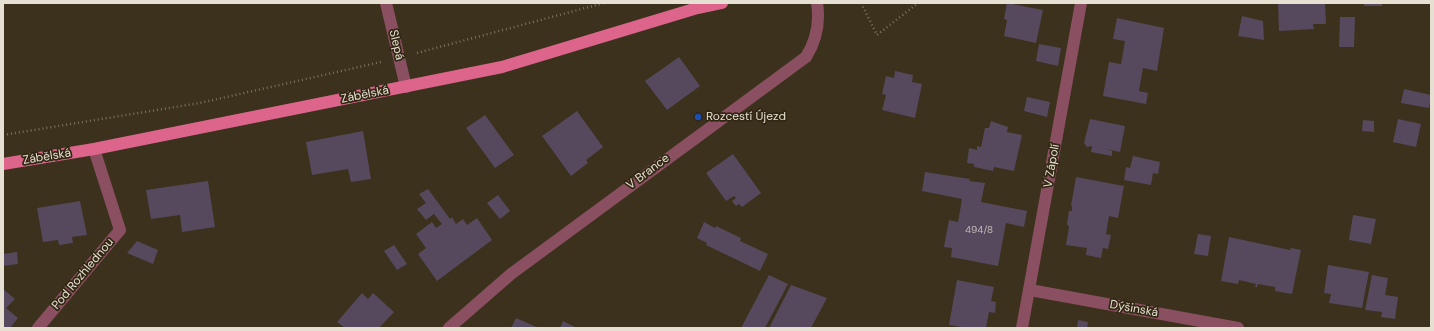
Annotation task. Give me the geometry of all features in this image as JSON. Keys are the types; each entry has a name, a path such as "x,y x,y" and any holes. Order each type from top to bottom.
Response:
{"main road":[{"name":"Zábělská","path":"3,164 94,150 502,67 693,6 722,3"}],"street":[{"name":"Slepá","path":"386,3 406,87"},
{"name":"V Brance","path":"449,328 511,274 806,57 814,44 819,13 817,3"},
{"name":"V Zápolí","path":"1022,328 1080,3"},
{"name":"Pod Rozhlednou","path":"38,328 120,230 94,150"},
{"name":"Dýšinská","path":"1030,290 1238,328"}],"path":[{"path":"3,135 200,103 399,58 604,3"},
{"path":"861,3 877,35 918,3"}],"building":[{"path":"1007,3 1043,10 1036,43 1004,36 1007,20 1004,19"},
{"path":"1278,3 1325,3 1326,24 1313,24 1314,29 1279,31"},
{"path":"1364,3 1382,3 1382,6 1364,6"},
{"path":"1242,16 1263,21 1264,40 1238,36"},
{"path":"1340,17 1355,17 1354,47 1339,47"},
{"path":"1117,18 1164,28 1157,71 1143,68 1139,91 1148,93 1146,104 1103,96 1109,62 1121,64 1125,41 1113,39"},
{"path":"1039,44 1061,48 1058,66 1036,61"},
{"path":"679,57 700,86 667,110 645,81"},
{"path":"895,71 913,75 912,82 922,84 915,118 882,110 886,95 882,94 886,76 894,78"},
{"path":"1404,89 1431,95 1429,108 1401,103"},
{"path":"1027,97 1050,102 1047,117 1024,111"},
{"path":"577,111 603,147 586,160 588,163 571,176 542,136"},
{"path":"485,115 514,155 495,168 466,128"},
{"path":"1090,119 1125,126 1120,152 1105,149 1112,151 1112,156 1091,152 1092,146 1087,147 1084,143"},
{"path":"1398,119 1421,124 1416,147 1393,142"},
{"path":"1363,120 1374,121 1374,132 1362,131"},
{"path":"991,121 1008,127 1007,132 1022,135 1014,171 994,167 993,171 974,167 974,164 967,163 969,148 977,150 977,146 981,147 985,128 989,128"},
{"path":"363,131 371,179 351,182 348,169 312,175 306,142"},
{"path":"733,154 761,193 742,207 739,204 736,206 732,201 736,198 734,196 726,201 706,173"},
{"path":"1133,156 1160,162 1158,174 1153,173 1151,185 1124,180 1126,167 1130,168"},
{"path":"925,172 970,179 969,181 985,183 981,202 1027,211 1024,227 1006,223 998,266 951,257 952,248 944,247 949,220 958,222 962,199 922,191"},
{"path":"1076,177 1124,186 1118,218 1109,216 1106,234 1111,235 1108,249 1103,248 1101,258 1086,255 1087,248 1066,245 1069,227 1067,224 1069,211 1072,211 1071,206"},
{"path":"208,181 215,227 182,232 180,215 151,219 146,190"},
{"path":"428,189 450,219 452,217 456,224 463,219 467,225 477,218 492,240 437,281 418,254 426,248 416,234 432,222 436,228 442,224 434,214 426,220 417,209 426,203 419,194"},
{"path":"498,195 510,211 500,219 487,203"},
{"path":"80,201 87,235 72,237 73,243 59,245 58,240 43,242 37,208"},
{"path":"1353,215 1376,219 1371,244 1349,240"},
{"path":"704,222 741,238 740,241 768,254 760,271 706,245 707,243 697,238"},
{"path":"1198,234 1211,236 1208,256 1194,254"},
{"path":"1229,237 1290,250 1291,248 1301,250 1292,294 1275,291 1275,287 1258,284 1257,287 1255,287 1256,284 1239,280 1238,284 1221,281"},
{"path":"137,241 158,250 153,264 127,253"},
{"path":"394,245 407,264 397,270 384,251"},
{"path":"17,252 18,264 3,266 3,254"},
{"path":"1328,265 1369,272 1362,308 1329,303 1331,294 1324,293"},
{"path":"769,275 788,284 765,328 741,328"},
{"path":"1372,275 1388,278 1385,295 1398,297 1395,319 1381,317 1382,312 1365,310"},
{"path":"957,280 994,287 991,301 996,302 995,313 989,312 986,328 967,328 949,325"},
{"path":"791,285 827,298 811,328 769,328"},
{"path":"3,289 15,299 6,308 18,318 10,328 3,328"},
{"path":"362,293 368,299 373,293 394,312 379,328 345,328 337,322"},
{"path":"516,318 539,328 511,328"},
{"path":"1078,320 1088,322 1087,328 1077,328"},
{"path":"563,321 575,327 579,328 560,328"}],"place":[{"name":"Rozcestí Újezd","path":"698,117"}]}
